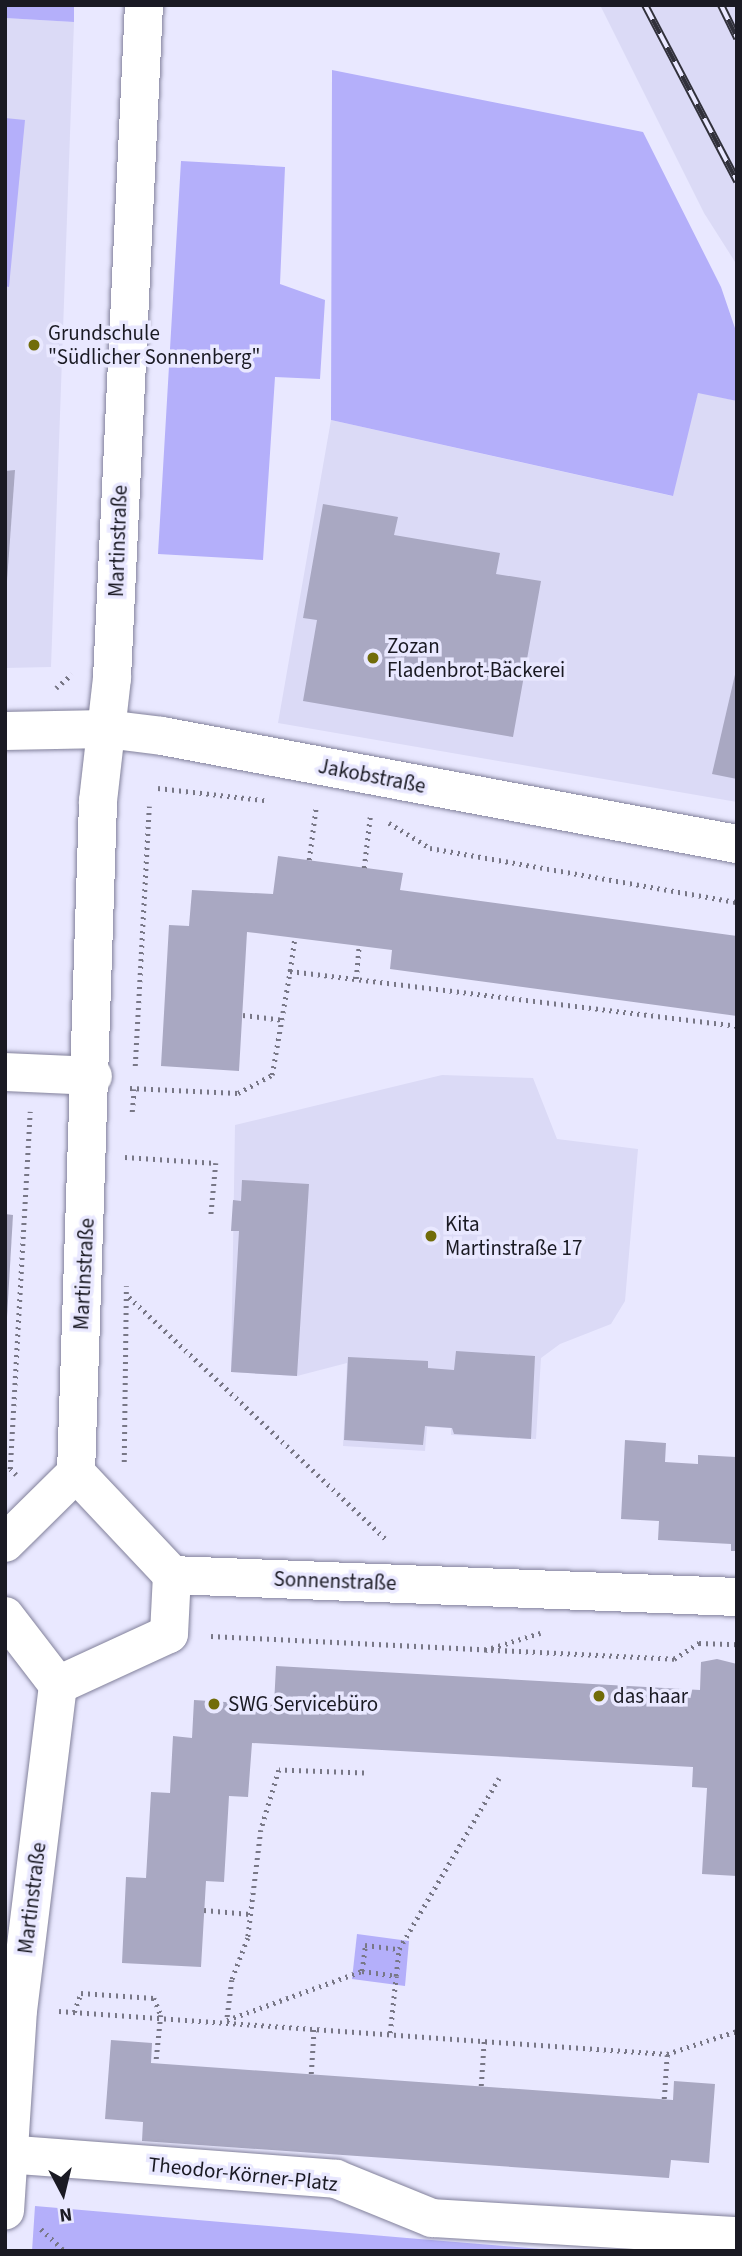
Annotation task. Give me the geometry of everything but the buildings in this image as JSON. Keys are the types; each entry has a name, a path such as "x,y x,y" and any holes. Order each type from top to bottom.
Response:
{"street":[{"name":"Martinstraße","path":"88,1486 98,801 106,729 144,5"},
{"name":"Jakobstraße","path":"5,731 106,729 737,844"},
{"path":"18,1072 93,1076"},
{"path":"5,1542 42,1506 88,1486 172,1574 169,1634 58,1685 5,1616"},
{"name":"Sonnenstraße","path":"172,1574 737,1597"},
{"name":"Martinstraße","path":"7,2154 18,2010 58,1685"},
{"path":"5,2211 7,2154"},
{"name":"Theodor-Körner-Platz","path":"7,2154 336,2179 432,2218 737,2236"}],"path":[{"path":"158,788 280,802"},
{"path":"132,1122 149,806"},
{"path":"305,806 329,810"},
{"path":"309,860 316,807"},
{"path":"356,814 370,816 404,829 430,848 737,902"},
{"path":"364,868 370,816"},
{"path":"150,1089 238,1093 272,1075 295,937"},
{"path":"356,979 359,946"},
{"path":"290,971 737,1026"},
{"path":"243,1015 282,1020"},
{"path":"18,1072 10,1469 42,1506"},
{"path":"126,1165 130,1145"},
{"path":"156,1159 216,1163 211,1216"},
{"path":"88,1486 123,1476 129,1297 124,1280"},
{"path":"117,1286 434,1584"},
{"path":"169,1634 674,1659 699,1643 737,1644"},
{"path":"227,2020 250,1914 261,1830 279,1770 364,1773"},
{"path":"390,2034 399,1949 499,1778"},
{"path":"204,1910 250,1914"},
{"path":"362,1971 365,1945 399,1949"},
{"path":"227,2020 362,1971 396,1976"},
{"path":"74,2012 81,1993 154,1998 160,2015 156,2063"},
{"path":"84,2011 667,2054 737,2031"},
{"path":"311,2074 314,2028"},
{"path":"481,2086 484,2040"},
{"path":"664,2099 667,2054"}],"shaded area":[{"path":"5,5 74,5 74,22 5,18"},
{"path":"600,5 737,5 737,265 704,213"},
{"name":"Grundschule \"Südlicher Sonnenberg\"","path":"5,18 74,22 51,667 5,668"},
{"path":"332,70 643,132 721,287 737,334 737,401 698,393 673,496 331,420"},
{"path":"5,118 25,120 9,287 5,286"},
{"path":"181,161 285,167 280,284 325,300 320,379 275,377 263,560 158,554"},
{"path":"698,392 737,401 737,802 278,723 331,420 672,496"},
{"name":"Kita Martinstraße 17","path":"442,1075 533,1078 557,1139 638,1149 625,1301 611,1324 560,1344 541,1358 536,1439 451,1435 451,1428 427,1427 425,1451 343,1446 347,1363 297,1376 231,1372 235,1125"},
{"path":"357,1934 409,1941 405,1986 352,1979"},
{"path":"35,2206 407,2238 564,2251 32,2251"}],"railway":[{"path":"645,5 737,181"},
{"path":"721,5 737,38"}],"place":[{"name":"Grundschule \"Südlicher Sonnenberg\"","path":"34,345"},
{"name":"Zozan Fladenbrot-Bäckerei","path":"373,658"},
{"name":"Kita Martinstraße 17","path":"431,1236"},
{"name":"das haar","path":"599,1696"},
{"name":"SWG Servicebüro","path":"214,1704"}]}
